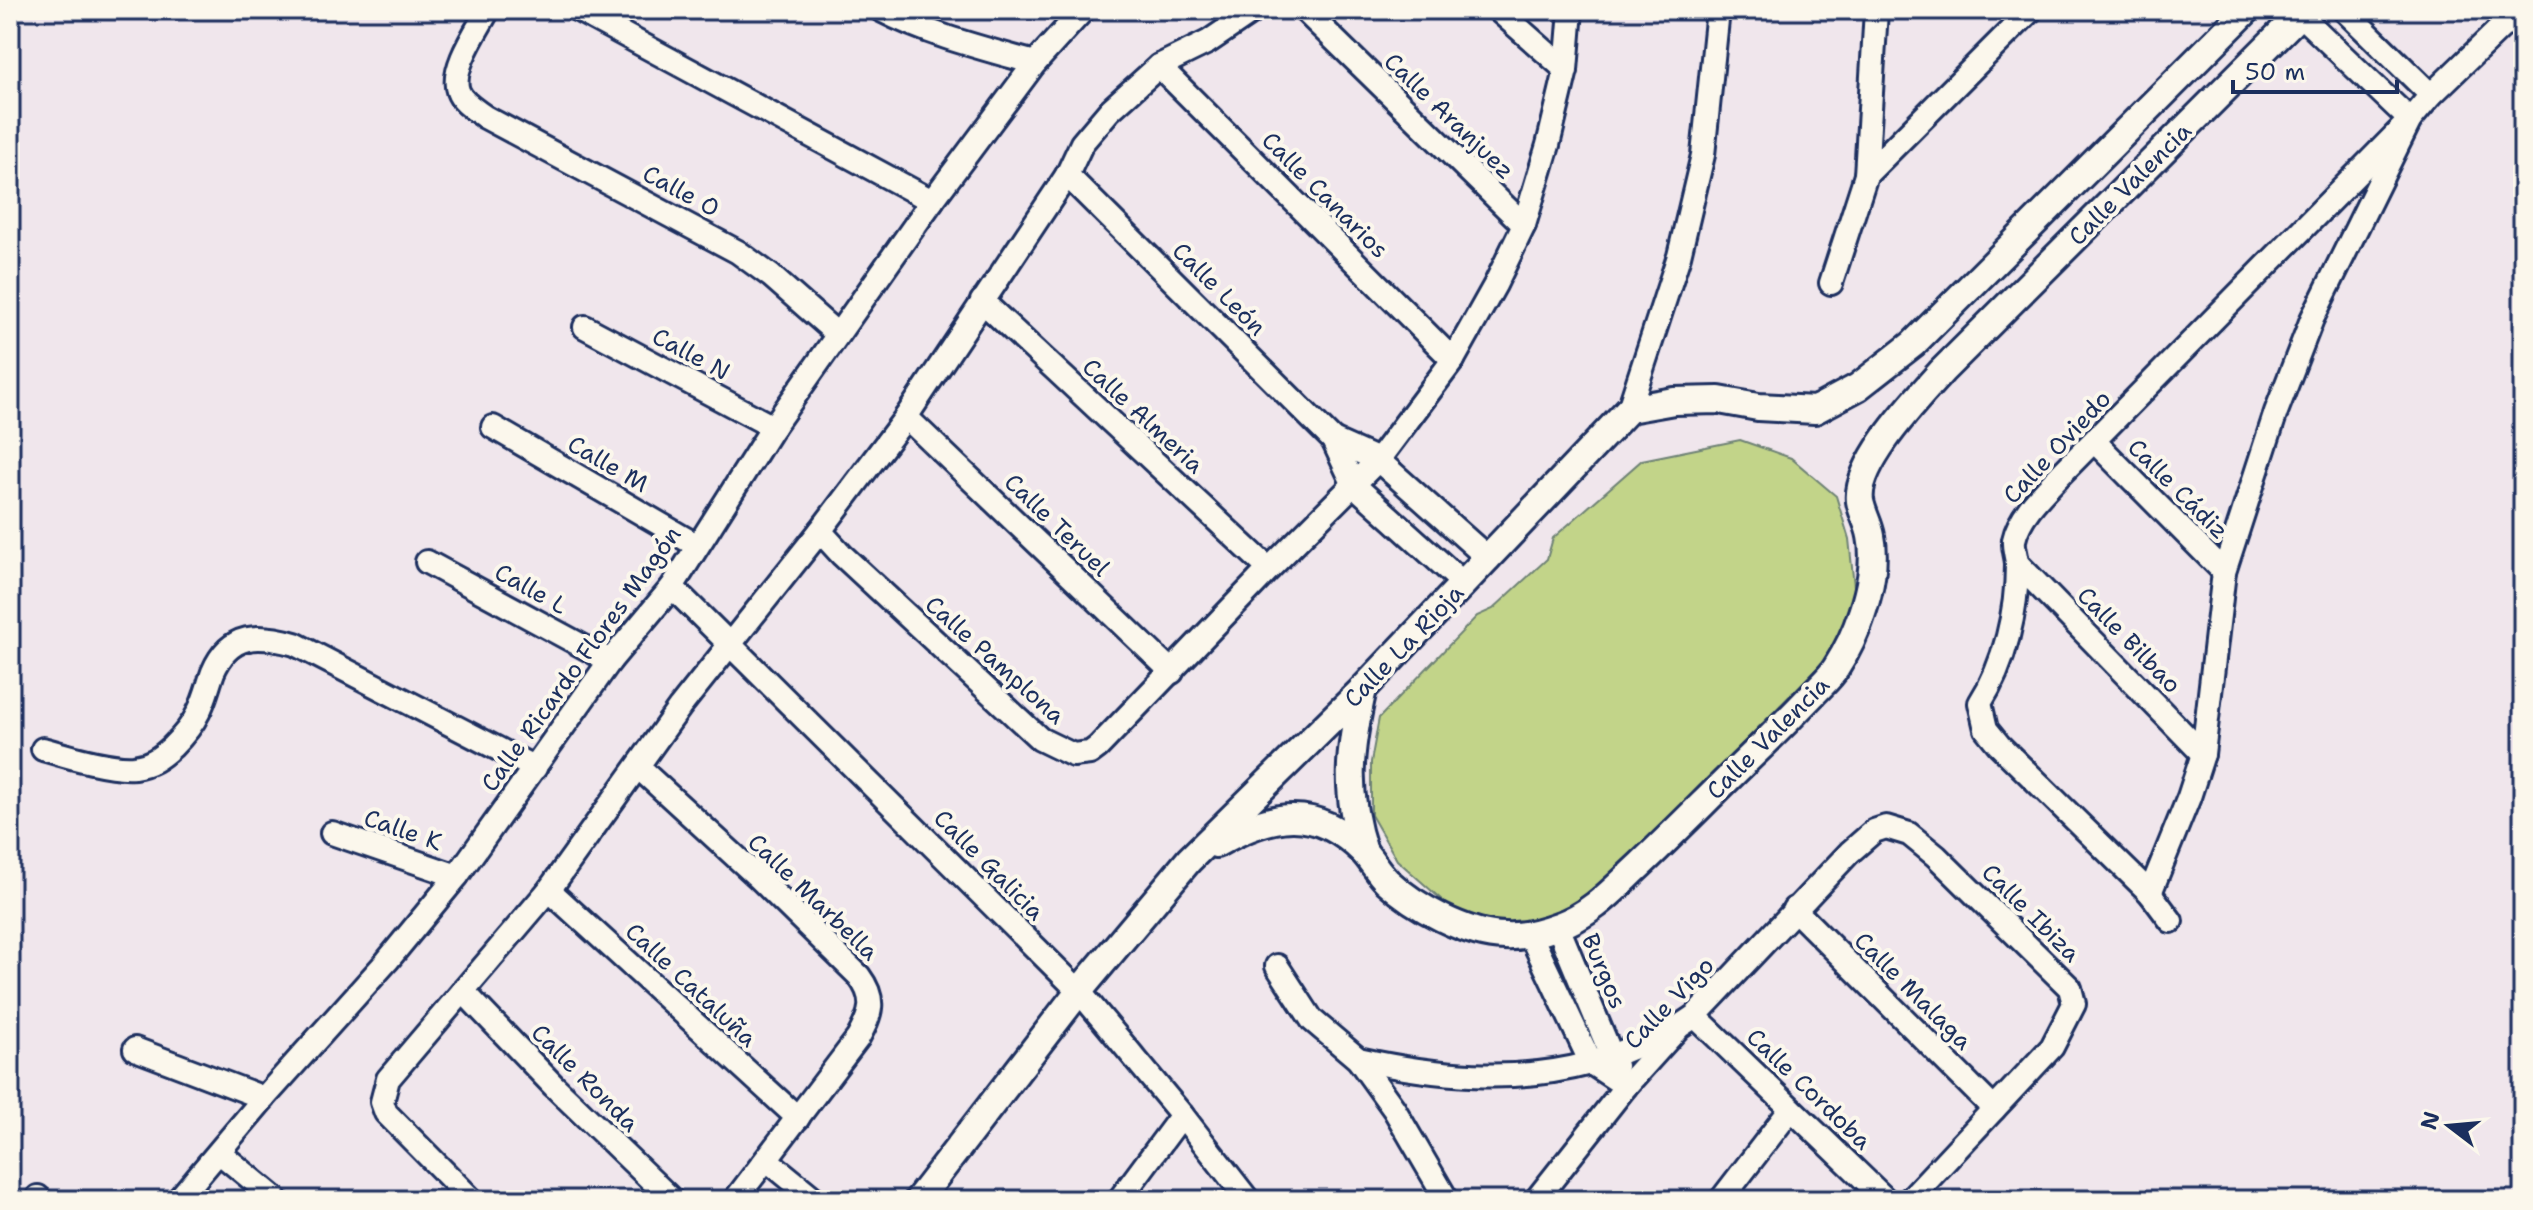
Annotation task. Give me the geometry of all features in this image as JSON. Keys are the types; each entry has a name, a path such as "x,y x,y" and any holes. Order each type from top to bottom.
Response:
{"street":[{"name":"Calle O","path":"488,10 460,62 456,78 458,92 467,104 485,117 738,252 771,276 837,334"},
{"path":"578,10 932,201"},
{"path":"881,10 940,36 1035,63"},
{"path":"472,1200 386,1113 382,1102 388,1079 549,890 680,707 906,417 1067,175 1082,143 1110,110 1159,66 1208,42 1255,10"},
{"name":"Calle Aranjuez","path":"1304,10 1524,225"},
{"path":"1498,10 1566,70"},
{"name":"Calle Pamplona","path":"820,531 1040,739 1073,755 1090,753 1378,460 1453,360 1524,225 1566,70 1571,10"},
{"name":"Calle La Rioja","path":"918,1200 1079,991 1189,860 1363,689 1629,409 1679,256 1703,155 1718,10"},
{"path":"1831,283 1866,175 1876,10"},
{"name":"Calle Valencia","path":"1629,409 1674,401 1719,400 1758,407 1815,410 1858,387 1913,344 2247,10"},
{"path":"2344,10 2431,95"},
{"name":"Calle Oviedo","path":"2171,921 2150,893 1986,729 1980,703 1991,686 2006,647 2017,563 2013,542 2036,500 2410,120 2431,95 2519,10"},
{"name":"Calle Ricardo Flores Magón","path":"178,1200 264,1098 387,961 457,876 610,661 672,587 773,427 932,201 1035,63 1083,11"},
{"path":"1866,175 2025,12"},
{"path":"2299,12 2410,120"},
{"name":"Calle Valencia","path":"1189,860 1255,824 1287,817 1302,818 1330,828 1364,852 1385,879 1426,910 1450,922 1504,936 1558,927 1582,916 1616,887 1790,718 1835,670 1854,636 1872,571 1871,537 1859,499 1867,470 1893,426 1942,371 2299,12"},
{"name":"Calle Canarios","path":"1159,66 1453,360"},
{"name":"Calle Oviedo","path":"2150,893 2203,754 2224,572 2276,412 2312,319 2410,120"},
{"name":"Calle León","path":"1067,175 1333,440 1354,485 1464,584"},
{"name":"Calle Almeria","path":"982,301 1269,569"},
{"name":"Calle N","path":"585,327 773,427"},
{"path":"1913,344 1942,371"},
{"name":"Calle Teruel","path":"906,417 1172,672"},
{"name":"Calle M","path":"493,427 696,545"},
{"name":"Calle León","path":"1333,440 1378,460 1489,559"},
{"name":"Calle Cádiz","path":"2095,442 2224,572"},
{"name":"Calle L","path":"427,562 610,661"},
{"name":"Calle Bilbao","path":"2017,563 2203,754"},
{"name":"Calle Galicia","path":"672,587 1079,991 1248,1200"},
{"path":"43,749 80,759 132,767 152,762 182,737 198,715 212,674 228,649 243,639 260,636 295,644 535,768"},
{"path":"1363,689 1352,740 1350,776 1351,801 1364,852"},
{"name":"Calle Marbella","path":"638,767 759,878 859,976 868,988 872,1001 862,1030 767,1160 744,1197"},
{"name":"Calle Ibiza","path":"1850,852 1874,831 1886,827 1909,834 1936,856 2070,988 2074,1004 2052,1047 1909,1200"},
{"name":"Calle K","path":"332,833 457,876"},
{"name":"Calle Vigo","path":"1536,1200 1626,1086 1850,852"},
{"name":"Calle Cataluña","path":"549,890 798,1118"},
{"name":"Calle Malaga","path":"1794,909 1994,1109"},
{"name":"Burgos","path":"1558,927 1601,1059"},
{"name":"Burgos","path":"1530,934 1601,1059 1626,1086"},
{"path":"1277,966 1312,1020 1358,1059 1394,1109 1447,1200"},
{"name":"Calle Ronda","path":"463,991 554,1086 672,1200"},
{"path":"1358,1059 1407,1070 1502,1076 1601,1059 1687,1021"},
{"name":"Calle Cordoba","path":"1687,1021 1791,1109 1886,1200"},
{"path":"135,1049 264,1098"},
{"path":"1721,1200 1791,1109"},
{"path":"1119,1200 1182,1115"},
{"path":"220,1153 277,1200"},
{"path":"767,1160 816,1200"}],"green space":[{"path":"1740,440 1791,458 1836,496 1849,539 1855,596 1835,650 1575,913 1511,932 1452,909 1397,860 1371,815 1371,762 1379,718 1477,616 1493,609 1547,559 1553,538 1642,460"}]}
